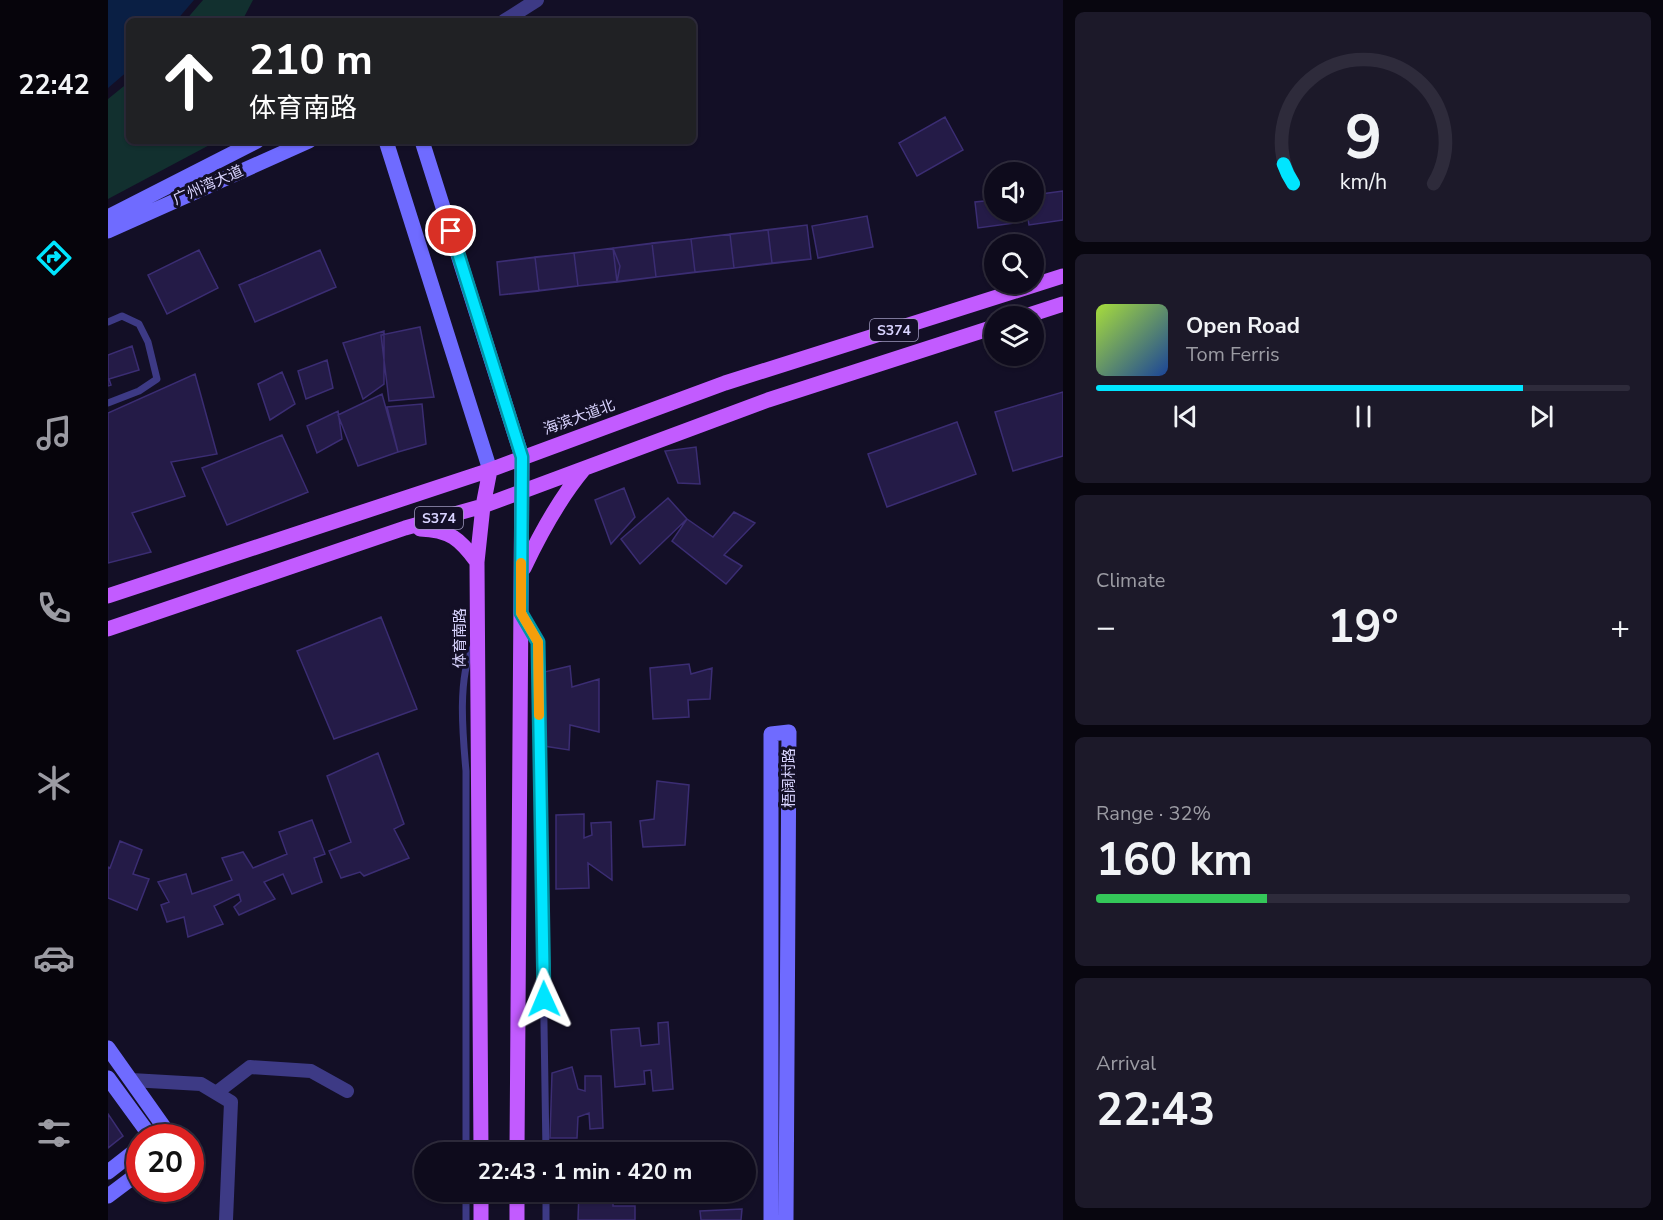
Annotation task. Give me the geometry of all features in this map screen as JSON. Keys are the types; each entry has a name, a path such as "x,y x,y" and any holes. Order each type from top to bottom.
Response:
{"main road":[{"name":"海滨大道北","path":"108,596 490,470 725,383 1063,276"},
{"path":"1044,310 1063,304"},
{"name":"S374","path":"108,629 405,528 483,506 768,400 984,330"},
{"path":"518,1142 522,457"},
{"path":"521,574 552,513 566,491 586,467"},
{"name":"体育南路","path":"481,1142 477,562 483,506 490,470"},
{"path":"405,528 438,529 461,541 477,562"},
{"path":"481,1202 482,1220"},
{"path":"517,1202 517,1220"}],"street":[{"path":"509,18 537,0"},
{"name":"广州湾大道","path":"108,217 251,144"},
{"name":"广州湾大道","path":"108,231 302,144"},
{"name":"体育南路","path":"387,144 490,470"},
{"path":"423,144 522,457"},
{"name":"梧阔村路","path":"771,1220 771,734 789,732 786,1220"},
{"path":"108,1048 162,1124"},
{"path":"216,1093 250,1067 311,1071 347,1091"},
{"path":"108,1078 142,1124"},
{"path":"131,1080 201,1084 231,1102 226,1220"},
{"path":"108,1172 126,1158"},
{"path":"108,1196 126,1182"}],"lane":[{"path":"108,322 122,316 139,324 148,342 157,379 139,391 108,403"},
{"path":"521,613 538,642 546,1142"},
{"path":"466,1142 466,771 463,736 466,661 478,640"},
{"path":"466,1202 466,1220"},
{"path":"546,1202 546,1220"}],"green space":[{"path":"203,0 253,0 244,18 188,18"},
{"path":"126,84 126,144 211,144 108,199 108,99"}],"water":[{"path":"108,0 194,0 179,18 126,18 126,73 108,88"}],"building":[{"path":"945,117 963,150 917,176 899,143"},
{"path":"1063,191 1063,220 1029,225 1029,222 1044,222 1044,194"},
{"path":"984,201 984,222 1022,222 978,228 975,202"},
{"path":"867,216 873,247 818,258 812,226"},
{"path":"807,225 811,259 772,263 768,230"},
{"path":"807,225 811,259 500,295 497,262"},
{"path":"768,230 772,263 734,268 730,234"},
{"path":"730,234 734,268 695,272 691,239"},
{"path":"691,239 695,272 656,277 652,243"},
{"path":"652,243 656,277 617,282 620,266 613,248"},
{"path":"613,248 617,282 578,286 574,253"},
{"path":"199,250 218,288 167,314 148,275"},
{"path":"320,250 336,287 255,322 239,285"},
{"path":"574,253 578,286 539,291 535,257"},
{"path":"535,257 539,291 500,295 497,262"},
{"path":"420,327 434,397 389,401 381,335"},
{"path":"384,331 384,384 363,399 343,343"},
{"path":"132,346 139,370 109,379 111,385 108,386 108,355"},
{"path":"327,360 333,388 306,399 298,371"},
{"path":"282,372 295,404 270,420 258,384"},
{"path":"195,374 217,454 171,462 185,496 132,513 151,552 108,563 108,413"},
{"path":"1063,392 1063,456 1013,471 995,412"},
{"path":"382,394 398,452 358,466 338,415"},
{"path":"422,404 426,444 398,452 387,407"},
{"path":"338,411 342,439 317,453 307,426"},
{"path":"957,422 976,474 887,507 868,454"},
{"path":"282,435 308,492 227,525 202,468"},
{"path":"696,447 700,484 678,483 665,451"},
{"path":"624,488 635,517 611,544 595,500"},
{"path":"668,498 687,519 640,564 621,539"},
{"path":"734,512 755,523 724,555 742,566 726,584 672,541 687,519 713,537"},
{"path":"381,617 417,709 334,739 297,651"},
{"path":"689,664 691,674 712,668 710,699 688,700 689,717 653,719 650,668"},
{"path":"570,666 572,687 599,679 599,732 570,725 569,750 544,746 544,672"},
{"path":"378,753 404,824 394,829 409,858 364,876 360,872 341,878 329,851 351,842 327,776"},
{"path":"657,781 689,785 685,845 643,847 640,821 654,819"},
{"path":"584,814 584,838 592,835 591,823 611,822 612,880 588,863 589,888 556,889 556,815"},
{"path":"312,820 325,854 314,858 322,882 292,894 283,874 264,882 275,899 239,915 234,907 241,901 239,894 214,906 223,924 188,937 184,917 167,922 161,905 169,902 158,882 186,874 192,894 232,880 222,858 243,852 253,868 287,854 279,832"},
{"path":"120,841 142,850 133,874 149,879 137,910 108,898 108,867 110,868"},
{"path":"668,1022 673,1089 653,1091 651,1070 644,1071 645,1084 615,1087 611,1030 639,1028 641,1046 659,1044 658,1023"},
{"path":"572,1067 578,1089 585,1091 585,1076 601,1076 603,1128 590,1129 589,1113 578,1117 577,1138 550,1138 552,1073"},
{"path":"108,1114 123,1136 108,1148"},
{"path":"579,1202 613,1202 613,1206 635,1206 635,1220 578,1220"},
{"path":"742,1209 741,1220 701,1220 700,1211"}],"slow traffic":[{"path":"521,563 521,613 538,642 539,715"}],"route":[{"path":"451,231 522,457 521,613 538,642 544,999"}]}
